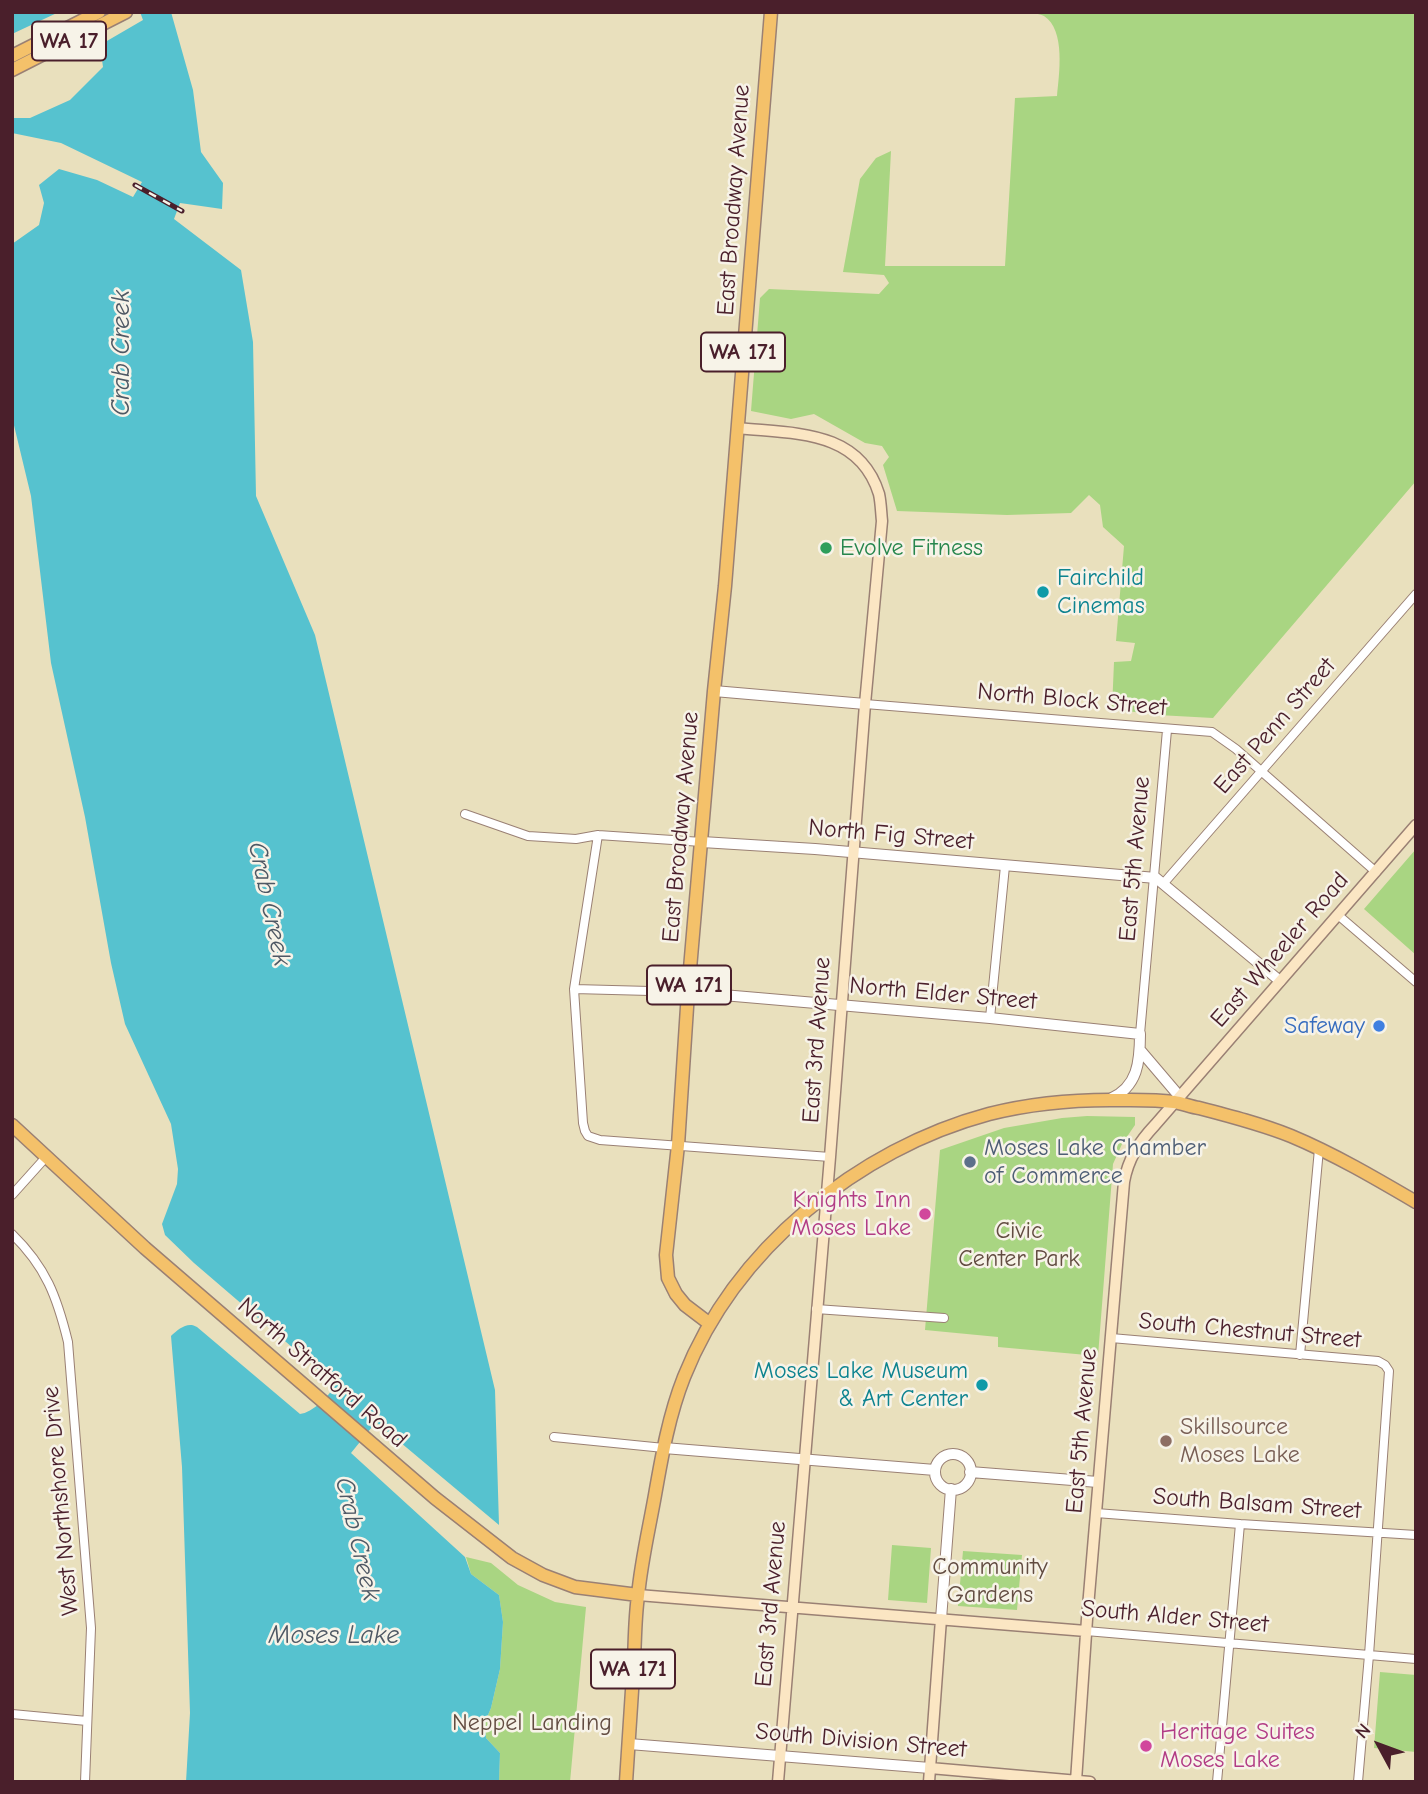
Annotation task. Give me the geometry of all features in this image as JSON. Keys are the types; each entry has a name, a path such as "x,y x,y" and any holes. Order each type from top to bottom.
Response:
{"main road":[{"name":"WA 17","path":"12,56 99,12"},
{"name":"WA 17","path":"12,70 126,12"},
{"name":"East Broadway Avenue","path":"710,1324 685,1305 676,1294 668,1278 666,1255 678,1145 688,992 725,588 771,12"},
{"name":"East 3rd Avenue","path":"738,428 809,436 829,440 848,450 862,462 872,479 879,496 882,521 778,1782"},
{"name":"East Wheeler Road","path":"1177,1099 1416,825"},
{"path":"710,1324 757,1259 797,1218 825,1196 891,1153 927,1136 987,1115 1024,1106 1084,1100 1177,1099 1266,1127 1319,1149 1416,1202"},
{"name":"East 5th Avenue","path":"1075,1781 1125,1173 1141,1140 1177,1099"},
{"name":"North Stratford Road","path":"12,1125 145,1248 306,1388 512,1558 575,1587 638,1595"},
{"name":"WA 171","path":"626,1782 638,1595 664,1448 685,1374 710,1324"},
{"name":"South Alder Street","path":"638,1595 1086,1631"},
{"path":"929,1782 941,1619"},
{"name":"South Division Street","path":"930,1768 1090,1782"}],"street":[{"name":"East Penn Street","path":"1159,881 1261,771 1416,594"},
{"name":"North Block Street","path":"714,691 1212,732 1261,771 1376,872"},
{"name":"East 5th Avenue","path":"1140,1034 1159,881 1167,730"},
{"name":"North Fig Street","path":"465,814 528,836 576,839 598,835 702,842 1159,881"},
{"path":"598,835 573,989 580,1102 585,1132 588,1136 600,1140 830,1157"},
{"path":"990,1018 1005,866"},
{"path":"1159,881 1280,981"},
{"path":"1338,915 1416,982"},
{"name":"North Elder Street","path":"573,989 688,992 1140,1034"},
{"path":"1108,1100 1132,1082 1140,1061 1140,1034"},
{"path":"1140,1050 1177,1099"},
{"path":"1300,1354 1319,1149"},
{"path":"12,1195 47,1156"},
{"name":"West Northshore Drive","path":"12,1234 24,1245 43,1271 59,1305 68,1342 91,1628 85,1782"},
{"path":"816,1310 944,1318"},
{"name":"South Chestnut Street","path":"1111,1338 1378,1361 1385,1365 1389,1371 1378,1533"},
{"path":"554,1437 935,1470"},
{"path":"954,1454 967,1462 970,1472 965,1485 951,1489 941,1485 935,1470 940,1460 954,1454"},
{"path":"970,1472 1098,1482"},
{"path":"941,1619 951,1489"},
{"name":"South Balsam Street","path":"1096,1513 1416,1535"},
{"path":"1217,1782 1240,1524"},
{"path":"1358,1782 1378,1533"},
{"name":"South Alder Street","path":"1086,1631 1416,1659"},
{"path":"12,1714 88,1721"},
{"name":"South Division Street","path":"629,1744 930,1768"}],"green space":[{"path":"1022,12 1416,12 1416,481 1213,718 1112,709 1114,662 1131,661 1135,643 1116,641 1124,546 1103,527 1100,505 1089,495 1071,513 1007,515 897,511 883,465 889,457 882,446 865,443 814,414 791,419 751,411 760,298 769,289 879,294 889,283 884,275 843,272 860,179 876,158 891,151 885,266 1005,266 1015,98 1057,96 1059,77 1060,53 1056,31 1044,16"},
{"path":"1416,849 1416,955 1364,909"},
{"name":"Civic Center Park","path":"1087,1116 1135,1117 1135,1125 1113,1164 1098,1356 998,1347 998,1337 925,1330 940,1150 1004,1128"},
{"name":"Community Gardens","path":"892,1545 931,1548 927,1603 888,1600"},
{"name":"Community Gardens","path":"963,1551 1022,1555 1017,1610 958,1606"},
{"name":"Neppel Landing","path":"466,1557 491,1563 518,1585 555,1602 586,1607 570,1782 499,1782 500,1753 486,1738 485,1722 500,1669 503,1622 499,1595 471,1574"},
{"path":"1380,1672 1416,1675 1416,1752 1374,1748"}],"water":[{"path":"12,12 59,12 12,34"},
{"name":"Moses Lake","path":"140,12 171,12 193,90 201,152 223,183 222,209 180,203 174,219 241,270 253,342 256,496 315,635 495,1390 499,1525 376,1422 351,1453 465,1557 471,1574 499,1595 503,1622 500,1669 485,1722 486,1738 500,1753 499,1782 186,1782 190,1713 182,1467 171,1336 180,1328 194,1325 300,1414 320,1403 335,1384 165,1235 162,1224 177,1184 178,1169 171,1124 125,1024 111,963 85,817 51,663 31,496 12,417 12,244 39,225 44,203 39,185 59,169 97,180 133,197 142,182 61,143 12,133 12,118 30,118 70,100 103,67 100,45 143,20"}],"railway":[{"path":"135,185 182,211"}],"place":[{"name":"Evolve Fitness","path":"826,548"},
{"name":"Fairchild Cinemas","path":"1043,592"},
{"name":"Safeway","path":"1379,1026"},
{"name":"Moses Lake Chamber of Commerce","path":"970,1162"},
{"name":"Knights Inn Moses Lake","path":"925,1214"},
{"name":"Moses Lake Museum & Art Center","path":"982,1385"},
{"name":"Skillsource Moses Lake","path":"1166,1441"},
{"name":"Heritage Suites Moses Lake","path":"1146,1746"}],"water label":[{"name":"Crab Creek","path":"122,353"},
{"name":"Crab Creek","path":"269,904"},
{"name":"Crab Creek","path":"357,1539"}]}
